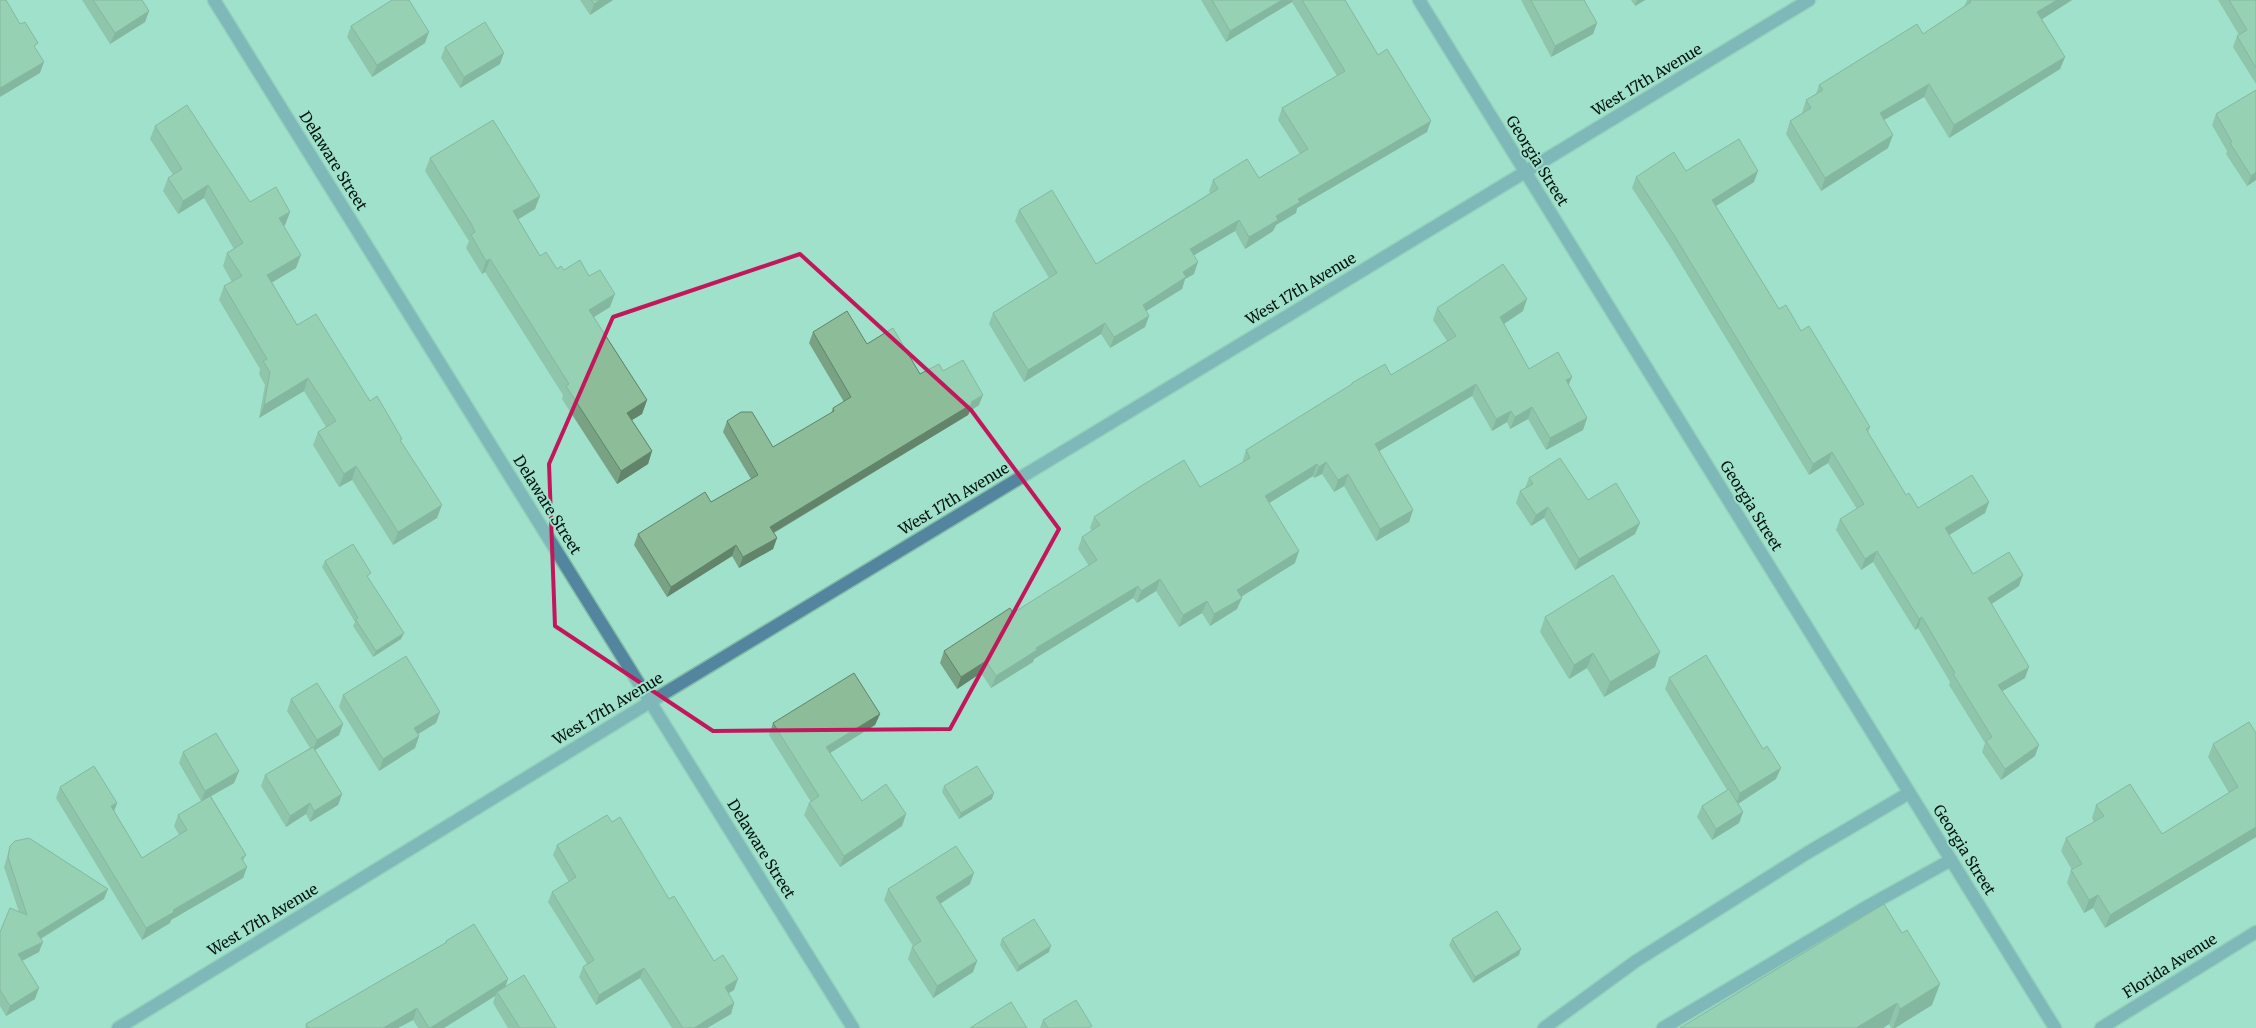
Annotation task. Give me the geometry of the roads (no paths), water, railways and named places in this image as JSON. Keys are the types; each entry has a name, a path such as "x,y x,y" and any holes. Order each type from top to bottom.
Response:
{"street":[{"name":"Delaware Street","path":"214,0 853,1028"},
{"name":"Georgia Street","path":"1419,0 2055,1028"},
{"name":"West 17th Avenue","path":"118,1028 650,702 1809,0"},
{"path":"1544,1028 1636,961 1807,853 1909,793"},
{"path":"1663,1028 1868,906 1951,860"},
{"name":"Florida Avenue","path":"2101,1028 2256,932"}]}
